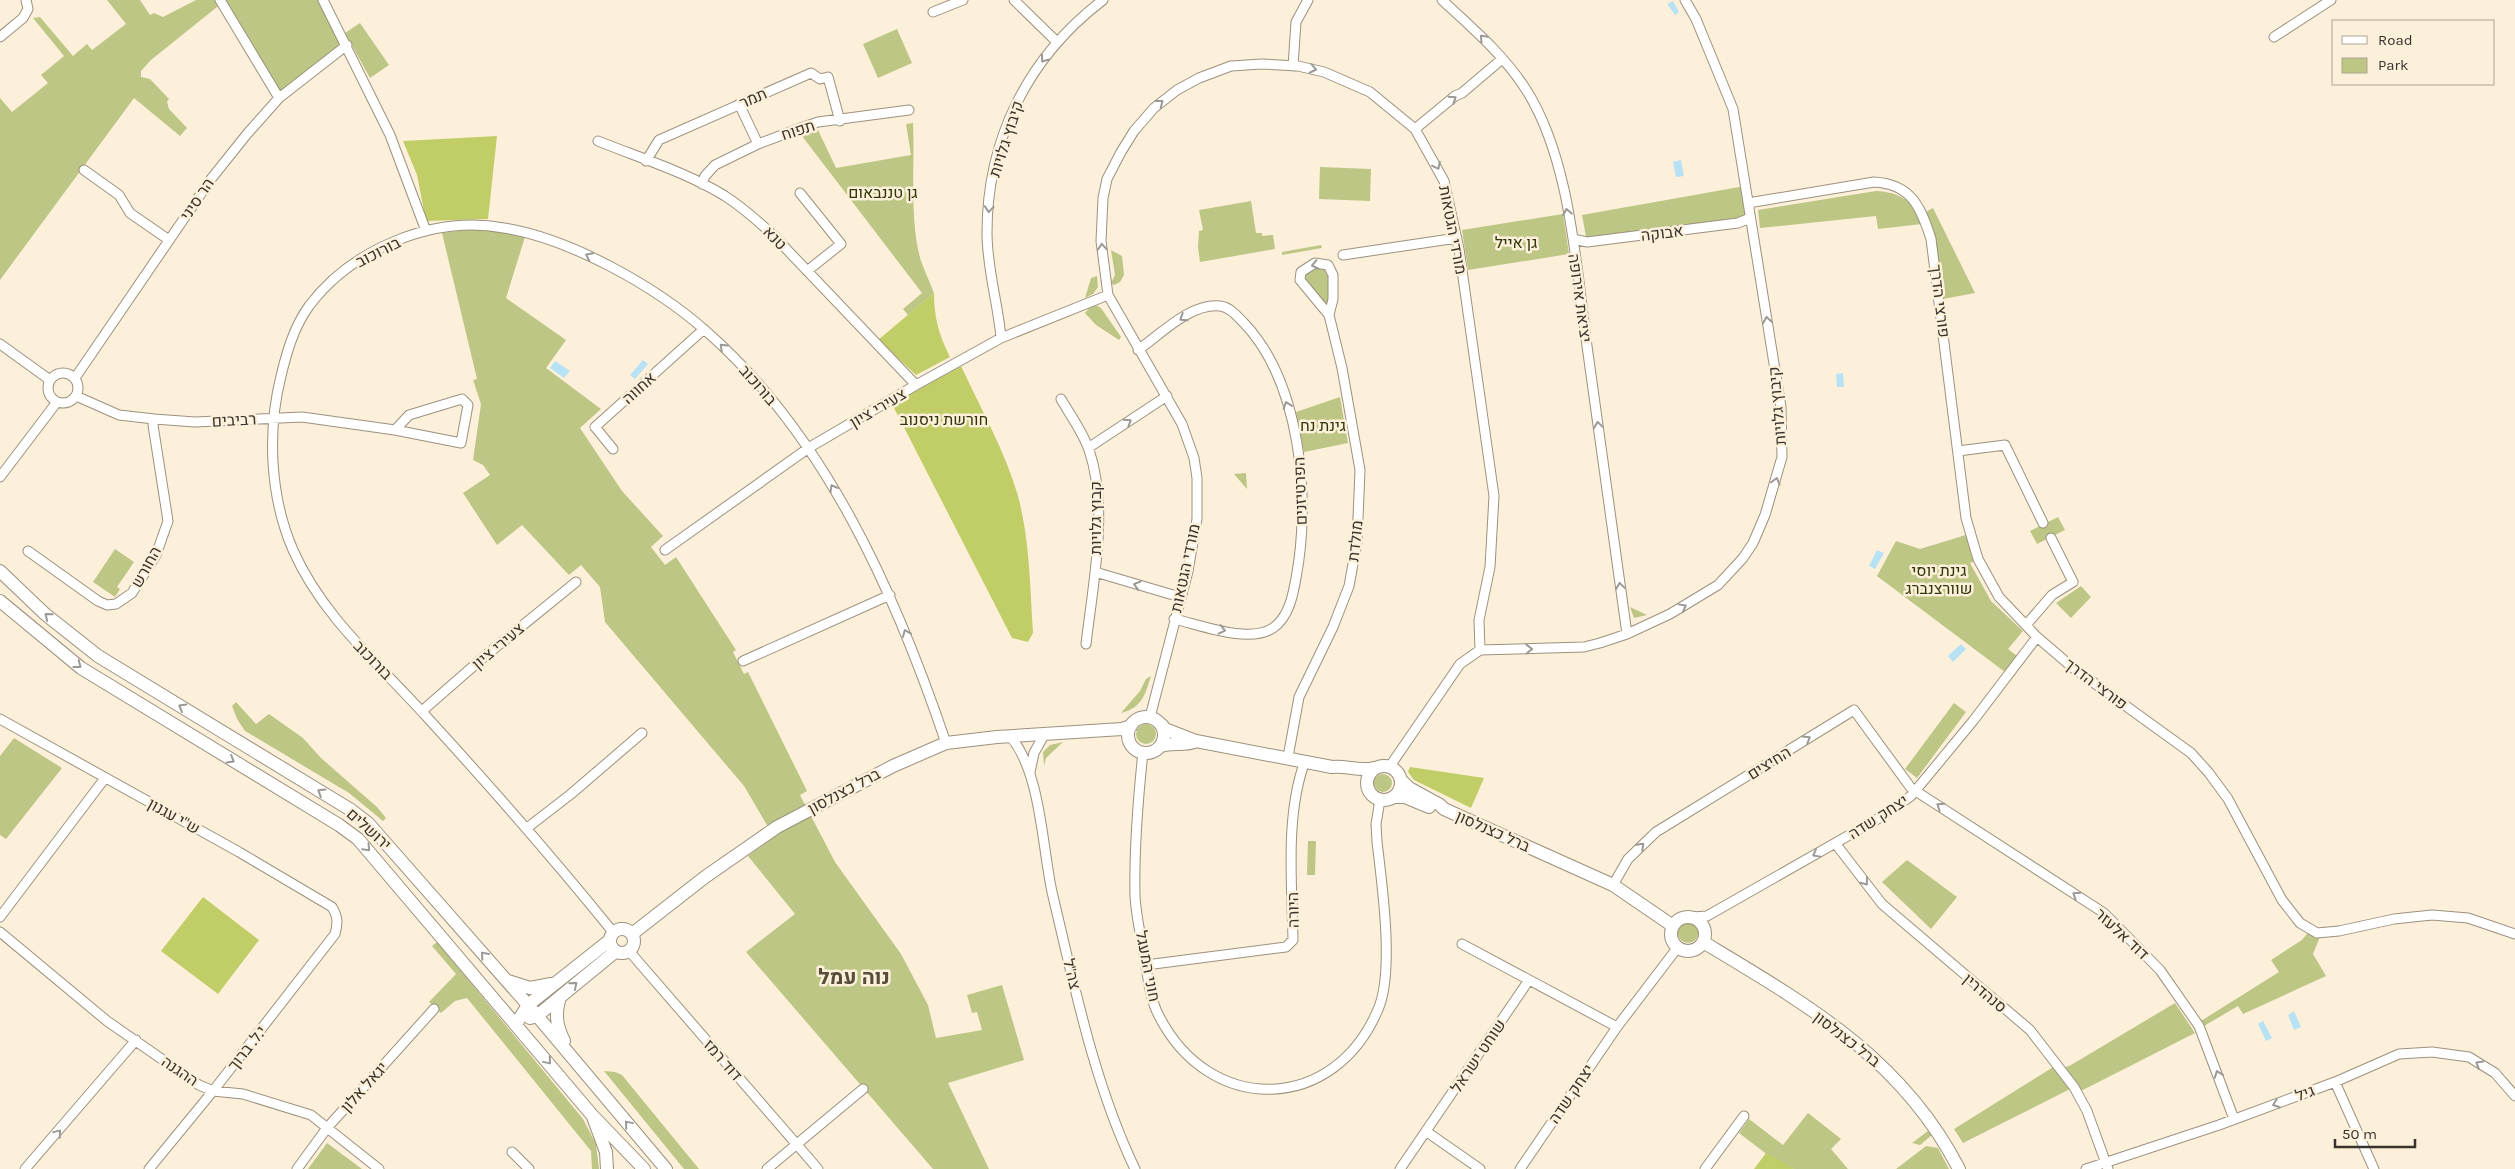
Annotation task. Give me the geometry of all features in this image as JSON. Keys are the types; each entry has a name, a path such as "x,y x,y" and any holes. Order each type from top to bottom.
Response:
{"street":[{"path":"0,37 23,18 28,9 26,0"},
{"path":"220,0 279,98"},
{"path":"323,0 390,135 426,231"},
{"path":"933,12 963,0"},
{"path":"1014,0 1057,42"},
{"name":"קיבוץ גלויות","path":"1002,338 991,283 987,233 991,182 1003,135 1023,87 1057,42 1076,21 1103,0"},
{"path":"1293,66 1296,22 1308,0"},
{"name":"יציאת אירופה","path":"1442,0 1502,59 1525,88 1541,120 1556,158 1573,239 1626,634"},
{"name":"קיבוץ גלויות","path":"1480,650 1584,648 1626,634 1691,602 1731,573 1753,543 1774,489 1782,457 1781,407 1732,109 1696,19 1685,0"},
{"path":"2274,37 2331,0"},
{"name":"הר סיני","path":"75,378 211,179 279,98 347,45"},
{"path":"1415,129 1502,59"},
{"name":"מורדי הגטאות","path":"1150,717 1188,571 1197,519 1197,478 1194,458 1182,424 1108,295 1101,241 1103,198 1113,166 1134,131 1154,108 1177,90 1199,78 1231,66 1262,64 1293,66 1324,72 1370,92 1392,107 1415,129 1444,180 1457,238 1494,496 1490,567 1479,620 1480,650"},
{"name":"תמר","path":"646,161 658,140 739,104 814,76 828,77 840,121"},
{"path":"739,104 758,144"},
{"name":"תפוח","path":"702,184 705,176 715,165 758,144 818,122 840,121 910,110"},
{"name":"טנא","path":"598,141 702,184 726,196 752,216 916,386"},
{"path":"84,170 124,199 130,213 169,240"},
{"name":"פורצי הדרך","path":"1748,204 1874,182 1887,183 1913,198 1922,213 1933,249 1966,518 1978,559 1999,598 2037,637 2072,667 2191,754 2209,773 2228,799 2282,900 2300,923 2317,933 2339,931 2394,919 2432,915 2468,918 2515,934"},
{"path":"800,193 841,244 806,271"},
{"name":"אבוקה","path":"1573,239 1587,242 1738,223 1750,218"},
{"name":"בורוכוב","path":"617,944 527,828 422,711 341,627 321,600 293,550 285,528 276,483 272,418 288,344 307,308 333,279 361,258 392,243 426,231 469,226 506,228 584,253 641,284 704,329 741,365 810,447 853,523 890,595 924,678 946,743"},
{"path":"1343,255 1457,238"},
{"name":"מולדת","path":"1288,757 1300,697 1348,586 1357,542 1360,470 1342,368 1329,315 1300,280 1301,272 1315,263 1328,265 1333,274 1333,299 1329,315"},
{"name":"צעירי ציון","path":"665,550 810,447 1002,338 1108,295"},
{"name":"הפרטיזנים","path":"1138,350 1195,311 1215,306 1231,310 1250,330 1274,367 1290,411 1301,461 1303,498 1298,569 1292,601 1274,627 1261,634 1243,635 1174,619"},
{"name":"אחווה","path":"613,449 595,427 704,329"},
{"path":"0,344 50,380"},
{"path":"62,372 75,378 79,387 76,396 70,402 58,402 48,390 50,380 62,372"},
{"name":"רביבים","path":"76,396 118,414 154,419 195,422 302,417 395,430 460,443 468,405 462,399 409,415 395,430"},
{"path":"1088,448 1167,396"},
{"name":"קבוץ גלויות","path":"1061,399 1088,448 1095,471 1098,503 1095,572 1086,644"},
{"path":"0,476 58,402"},
{"name":"החורש","path":"28,551 98,601 107,605 116,604 132,593 156,555 168,521 153,425 154,419"},
{"path":"1958,451 2005,445 2043,523"},
{"path":"2026,625 2052,595 2073,582 2051,538"},
{"name":"ירושלים","path":"0,571 45,614 98,656 326,795 368,823 578,1064 652,1168"},
{"path":"1095,572 1180,597"},
{"name":"צעירי ציון","path":"422,711 485,656 576,582"},
{"path":"743,661 890,595"},
{"name":"ירושלים","path":"0,601 81,668 339,825 358,839 592,1115 652,1168"},
{"name":"יצחק שדה","path":"1693,917 1706,916 1882,817 1916,791 1973,722 2037,637"},
{"path":"1150,717 1165,729 1196,741 1362,771 1384,765 1390,766 1460,664 1480,650"},
{"name":"החיצים","path":"1613,885 1628,859 1656,832 1854,710 1896,769 1916,791"},
{"name":"ברל כצנלסון","path":"632,934 705,877 777,827 893,766 946,743 1010,736 1089,732 1131,726 1139,718 1150,717"},
{"name":"ש\"י עגנון","path":"0,719 239,852 332,907 338,923"},
{"path":"1159,747 1164,734 1162,725"},
{"path":"1130,742 1131,726"},
{"name":"ברל כצנלסון","path":"1089,732 1120,736 1130,742 1135,749 1143,752"},
{"path":"527,828 571,794 642,733"},
{"name":"צה\"ל","path":"1030,772 1034,753 1044,735"},
{"name":"צה\"ל","path":"1010,736 1018,745 1030,772 1052,891 1074,982 1108,1102 1135,1169"},
{"path":"1143,752 1152,752 1159,747 1170,744 1191,744 1196,741"},
{"name":"חוני המעגל","path":"1143,752 1135,897 1149,988 1158,1014 1188,1054 1209,1072 1232,1083 1264,1091 1287,1089 1307,1083 1328,1072 1347,1057 1368,1030 1380,1005 1387,968 1376,824 1380,800"},
{"name":"היורה","path":"1146,965 1286,947 1293,940 1292,858 1295,795 1305,761"},
{"name":"ברל כצנלסון","path":"1390,766 1409,788 1444,809 1613,885 1673,926"},
{"path":"1332,767 1358,780 1370,794 1380,800"},
{"path":"1367,789 1367,777 1374,768"},
{"path":"0,917 105,778"},
{"path":"1394,797 1400,789 1401,780"},
{"name":"דוד אלעזר","path":"1916,791 2104,913 2160,970 2199,1026 2234,1120"},
{"name":"ברל כצנלסון","path":"1380,800 1405,797 1437,810 1444,809"},
{"name":"סנהדרין","path":"1835,843 1882,904 2030,1030 2066,1074 2087,1111 2107,1166"},
{"path":"1693,917 1705,929 1703,942 1692,950 1678,947 1671,935 1673,926 1682,918 1693,917"},
{"name":"י.ל. ברוך","path":"150,1169 213,1092 334,934 338,923"},
{"path":"516,1024 528,1005 560,980 617,944 634,945 632,934 621,928 617,944 560,997 537,1016 516,1024"},
{"name":"ההגנה","path":"0,932 107,1020 198,1085 213,1092 243,1094 311,1115 379,1169"},
{"name":"ברל כצנלסון","path":"1703,942 1795,998 1869,1052 1907,1091 1943,1138 1959,1169"},
{"name":"דוד רמז","path":"617,944 818,1169"},
{"path":"1462,944 1617,1027"},
{"name":"יצחק שדה","path":"1520,1169 1617,1027 1678,947"},
{"path":"506,980 530,988 546,986 560,980"},
{"name":"שוחט ישראל","path":"1400,1169 1529,980"},
{"path":"560,997 556,1009 557,1027 578,1064"},
{"name":"יגאל אלון","path":"297,1169 327,1128 434,1009"},
{"path":"25,1169 136,1040"},
{"name":"גיל","path":"2086,1169 2107,1166 2234,1120 2335,1082 2399,1054 2432,1052 2469,1057 2495,1073 2515,1096"},
{"path":"2335,1082 2374,1169"},
{"path":"767,1169 863,1089"},
{"path":"592,1115 606,1152 607,1169"},
{"path":"1705,1169 1744,1116"},
{"path":"1427,1132 1480,1169"},
{"path":"512,1152 529,1169"}],"green space":[{"path":"107,0 140,0 150,15 154,13 163,17 196,0 323,0 347,45 279,98 222,3 151,60 141,71 141,77 150,79 169,99 167,102 169,109 187,128 180,136 134,98 0,280 0,98 12,112 48,83 41,75 64,56 33,18 40,17 73,56 87,44 92,50 126,24"},
{"path":"360,23 389,65 370,78 345,33"},
{"path":"897,29 912,63 878,78 863,44"},
{"name":"גן טננבאום","path":"913,123 913,193 917,246 934,293 908,315 903,309 922,293 802,136 818,130 836,168 911,155 906,124"},
{"path":"497,136 488,219 426,221 417,175 403,141"},
{"path":"1320,167 1371,169 1370,201 1319,199"},
{"path":"1745,186 1750,218 1587,242 1582,215"},
{"path":"1876,191 1892,193 1905,199 1915,209 1922,224 1878,229 1876,216 1760,228 1758,210"},
{"path":"1251,201 1256,233 1262,233 1262,236 1273,235 1275,249 1200,262 1198,247 1199,231 1203,230 1199,210"},
{"path":"1933,208 1975,293 1943,299 1924,213"},
{"name":"גן אייל","path":"1563,214 1569,254 1468,270 1462,230"},
{"path":"475,229 506,231 525,237 506,298 566,340 546,368 601,409 580,428 622,491 663,536 651,547 665,565 676,557 736,650 733,652 744,674 748,672 807,791 800,795 835,862 901,954 928,1005 936,1038 982,1030 977,1012 972,1013 967,995 1002,985 1024,1060 948,1083 989,1169 933,1169 746,952 795,914 748,856 774,837 744,786 605,622 600,587 581,565 569,575 522,525 497,545 463,493 490,475 483,465 473,460 481,404 473,380 477,379 442,233"},
{"path":"1321,245 1322,248 1282,255 1282,252"},
{"path":"1111,250 1122,256 1124,275 1120,282 1114,285 1111,283 1115,275"},
{"path":"1322,263 1333,275 1329,315 1309,293 1301,272"},
{"path":"1097,276 1098,287 1093,294 1085,298 1091,278"},
{"path":"934,293 938,326 950,357 916,375 878,340"},
{"path":"1096,305 1101,308 1121,337 1119,340 1096,325 1085,313 1091,306"},
{"name":"חורשת ניסנוב","path":"961,366 1000,446 1018,496 1025,530 1030,582 1033,633 1028,642 1012,638 892,404"},
{"name":"גינת נח","path":"1340,397 1348,443 1304,452 1296,412"},
{"path":"1246,473 1247,489 1234,474"},
{"path":"2058,517 2065,530 2037,544 2030,531"},
{"name":"גינת יוסי שוורצנברג","path":"1969,534 1977,560 1970,563 1991,601 2023,631 2008,649 2017,656 2005,672 1877,576 1896,541 1920,549"},
{"path":"115,549 134,562 117,587 120,589 115,597 93,582"},
{"path":"2081,586 2091,597 2071,618 2056,603"},
{"path":"1630,607 1647,615 1634,618"},
{"path":"1151,676 1142,700 1134,708 1121,713 1140,691 1146,679"},
{"path":"236,702 256,724 269,714 303,738 321,758 377,807 386,818 383,821 349,793 245,731 237,719 232,706"},
{"path":"1954,703 1966,712 1917,778 1905,769"},
{"path":"1146,724 1153,727 1156,734 1153,741 1146,744 1139,741 1136,734 1139,727"},
{"path":"14,738 62,768 6,839 0,835 0,756"},
{"path":"1063,742 1046,758 1044,766 1043,752 1050,745"},
{"path":"1410,767 1484,778 1471,808 1414,780 1408,772"},
{"path":"1383,774 1389,777 1392,783 1389,789 1383,792 1377,789 1374,783 1377,777"},
{"path":"1308,841 1316,841 1315,875 1307,875"},
{"path":"1907,860 1957,897 1931,929 1882,882"},
{"path":"203,897 259,940 218,994 161,951"},
{"path":"1688,923 1695,926 1698,933 1695,940 1688,943 1681,940 1678,933 1681,926"},
{"path":"2310,930 2321,934 2313,954 2326,976 2243,1014 2238,1006 2204,1026 2201,1021 2279,972 2271,960 2302,940"},
{"path":"437,942 583,1119 596,1144 599,1169 592,1169 591,1151 467,998 455,1001 441,1013 429,1002 456,974 432,946"},
{"path":"2175,1003 2195,1033 2077,1093 2074,1087 1963,1143 1954,1129 2055,1066 2059,1070 2071,1065"},
{"path":"604,1071 622,1075 699,1169 684,1169"},
{"path":"1808,1113 1841,1139 1831,1149 1848,1169 1794,1169 1777,1162 1739,1133 1749,1119 1783,1145"},
{"path":"1928,1131 1932,1135 1920,1145 1912,1143"},
{"path":"327,1143 362,1169 308,1169"},
{"path":"1926,1146 1938,1148 1949,1169 1896,1169"},
{"path":"1766,1153 1794,1169 1754,1169"}],"water":[{"path":"1673,1 1679,12 1675,15 1667,4"},
{"path":"1681,160 1684,176 1676,177 1673,162"},
{"path":"643,360 648,364 635,379 630,375"},
{"path":"555,361 570,371 564,378 550,368"},
{"path":"1843,373 1844,387 1837,387 1836,374"},
{"path":"1877,550 1884,553 1875,569 1869,566"},
{"path":"1961,644 1966,649 1953,662 1948,656"},
{"path":"2294,1011 2301,1027 2294,1030 2288,1015"},
{"path":"2263,1021 2272,1038 2266,1041 2258,1024"}],"district":[{"name":"נוה עמל","path":"854,977"}]}
